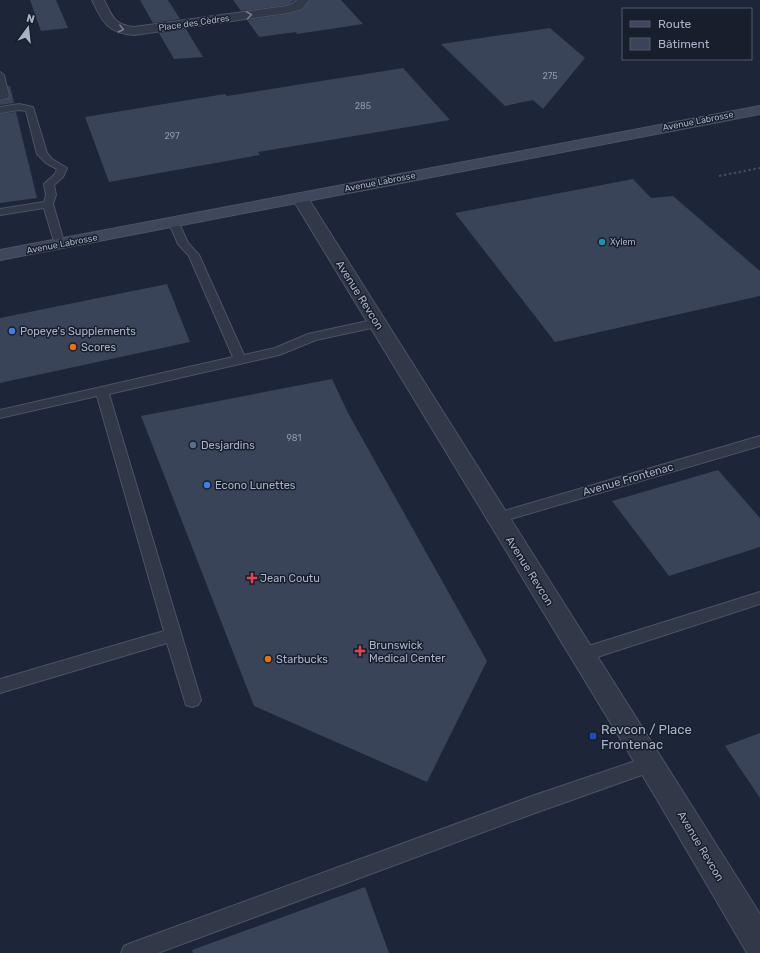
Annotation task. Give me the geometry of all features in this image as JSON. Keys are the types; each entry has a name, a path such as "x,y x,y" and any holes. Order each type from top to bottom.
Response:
{"street":[{"name":"Place des Cèdres","path":"98,0 108,22 112,26 134,31 288,9 298,6 303,0"},
{"name":"Avenue Labrosse","path":"0,256 760,110"},
{"name":"Avenue Revcon","path":"300,198 760,944"}],"lane":[{"path":"0,75 5,96 0,97"},
{"path":"0,110 19,107 30,109 42,154 49,161 62,168 60,175 49,184 51,195 48,204 60,244"},
{"path":"0,212 48,204"},
{"path":"174,223 183,244 194,255 240,359"},
{"path":"0,414 279,350 312,337 377,323"},
{"path":"102,391 192,700"},
{"name":"Avenue Frontenac","path":"497,518 760,441"},
{"path":"582,655 760,598"},
{"path":"0,686 173,635"},
{"path":"131,953 535,804 650,764"}],"path":[{"path":"719,176 760,168"}],"building":[{"path":"30,0 56,0 68,28 41,31"},
{"path":"140,0 168,0 180,19 153,23"},
{"path":"233,0 295,0 287,5 241,11"},
{"path":"310,0 341,0 363,24 297,34 296,32 259,37 247,20 288,14 302,10"},
{"path":"550,28 585,58 543,109 533,100 505,106 441,44"},
{"path":"186,29 203,57 174,59 159,33"},
{"path":"403,68 450,120 258,152 260,155 109,182 85,117 225,94 227,96"},
{"path":"8,86 10,86 14,103 0,105 0,101 10,97"},
{"path":"16,112 37,198 0,203 0,114"},
{"name":"Xylem","path":"633,179 651,198 673,196 760,271 760,296 555,342 455,213"},
{"path":"167,284 190,342 0,383 0,318"},
{"path":"332,379 348,413 487,661 427,782 254,706 141,416"},
{"path":"718,470 760,518 760,547 669,576 612,501"},
{"path":"760,733 760,798 725,746"},
{"path":"365,887 389,953 193,953 192,950"}],"place":[{"name":"Xylem","path":"602,242"},
{"name":"Popeye's Supplements","path":"12,331"},
{"name":"Scores","path":"73,347"},
{"name":"Desjardins","path":"193,445"},
{"name":"Econo Lunettes","path":"207,485"},
{"name":"Jean Coutu","path":"252,578"},
{"name":"Brunswick Medical Center","path":"360,651"},
{"name":"Starbucks","path":"268,659"},
{"name":"Revcon / Place Frontenac","path":"593,736"}]}
